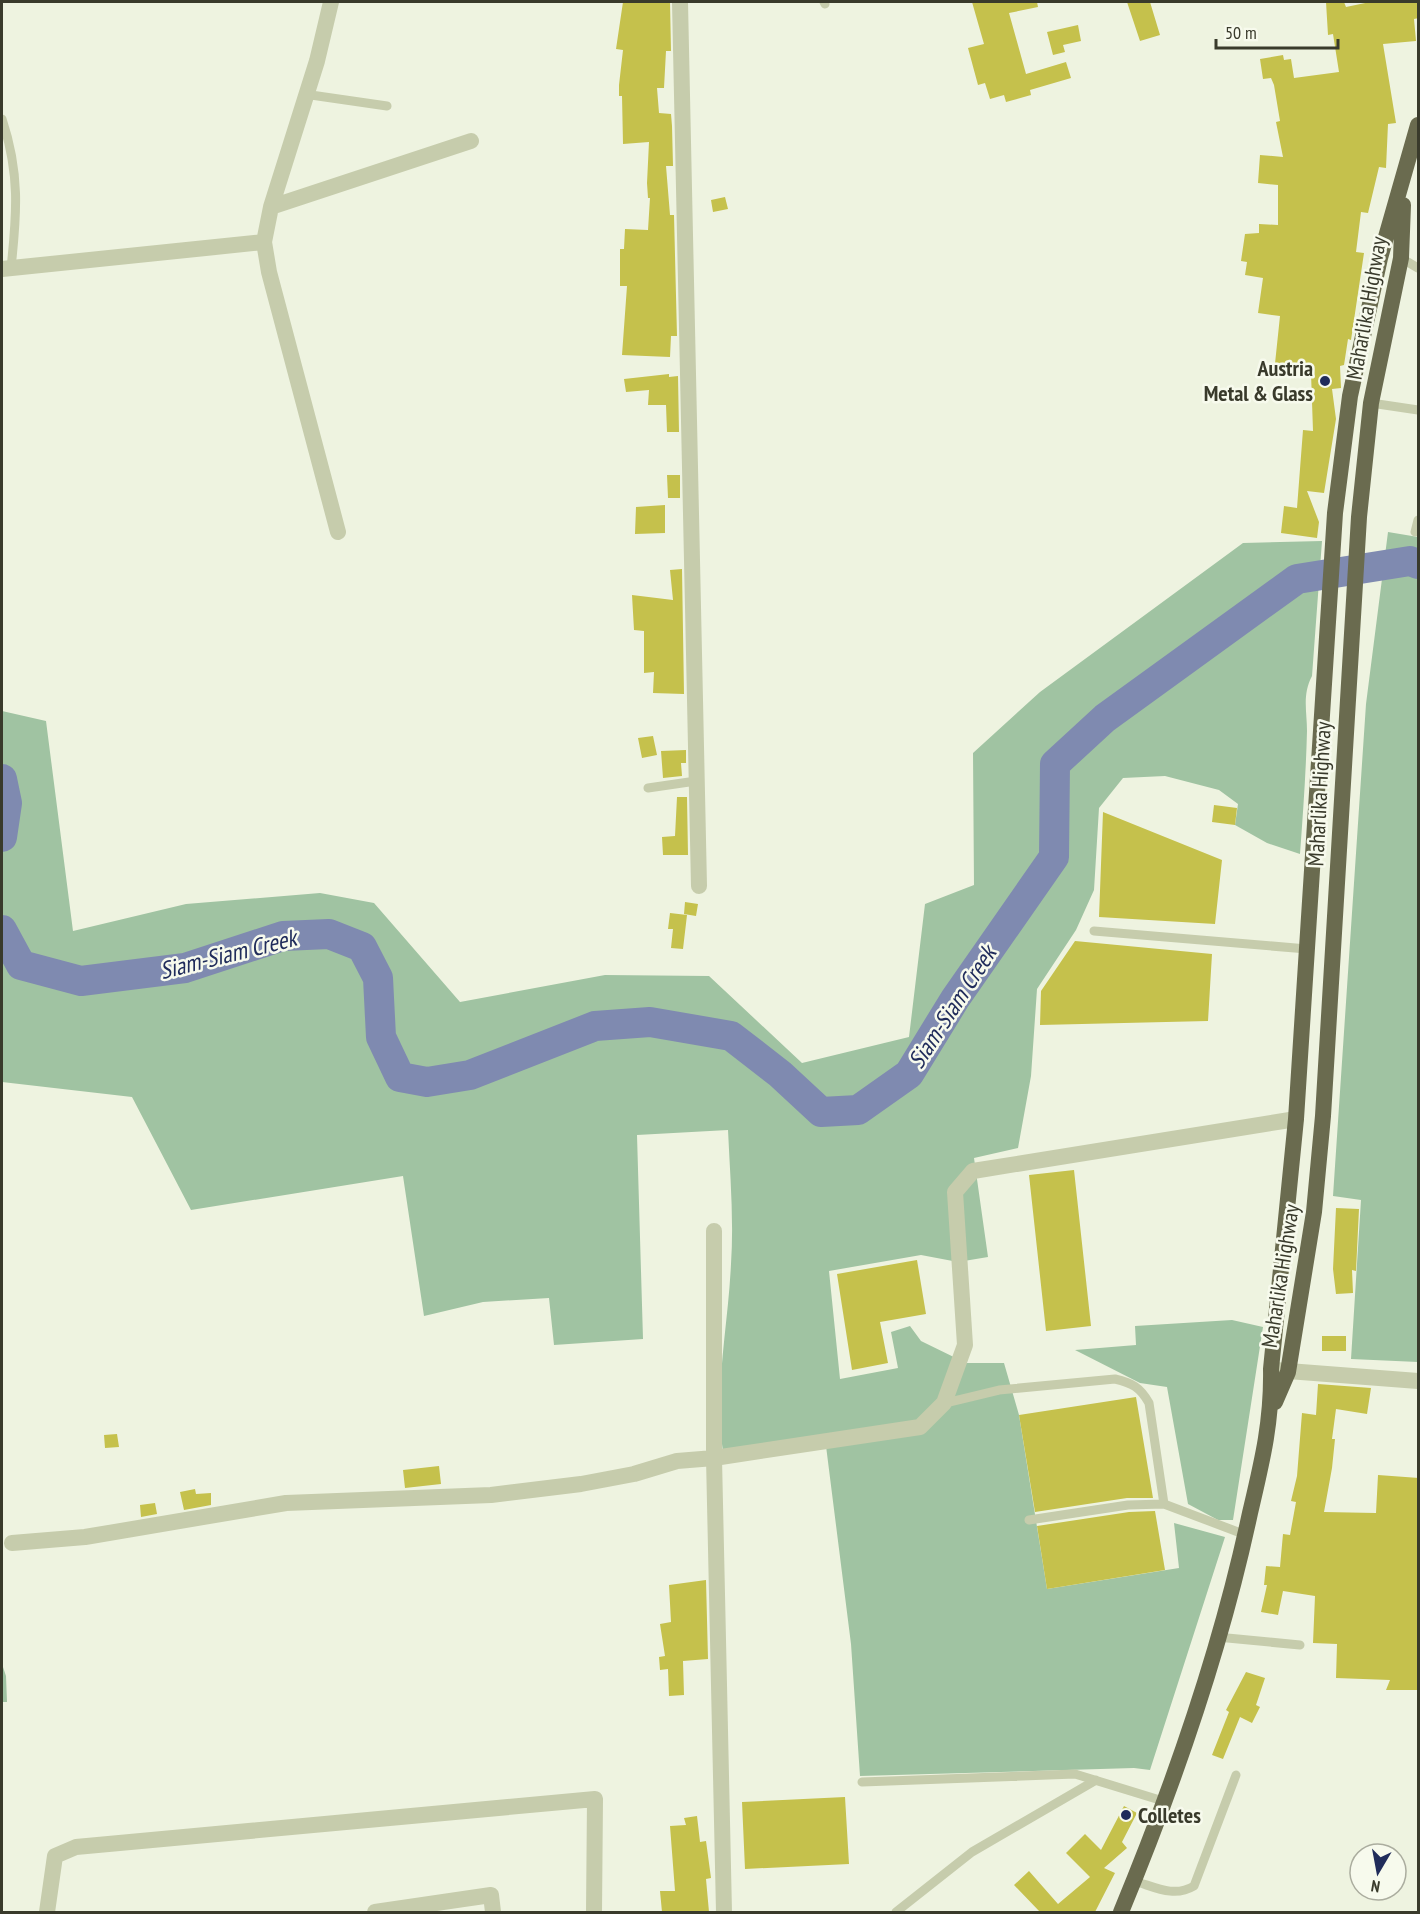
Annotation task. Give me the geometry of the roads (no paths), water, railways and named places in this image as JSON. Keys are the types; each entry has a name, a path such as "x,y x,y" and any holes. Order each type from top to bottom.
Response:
{"highway":[{"name":"Maharlika Highway","path":"1272,1408 1271,1369 1296,1119 1335,513 1350,396 1380,258 1405,180 1419,125"},
{"name":"Maharlika Highway","path":"1121,1912 1163,1801 1218,1637 1245,1535 1272,1408 1288,1372 1314,1212 1323,1116 1359,517 1371,403 1401,258 1405,180"}],"street":[{"path":"331,2 316,61 271,207 264,242 269,272 338,532"},
{"path":"680,2 699,886"},
{"path":"271,207 471,141"},
{"path":"6,268 264,242"},
{"path":"12,1543 85,1537 286,1503 491,1495 525,1491 634,1474 676,1461 714,1458 920,1427 944,1403 965,1345 955,1192 973,1171 1296,1119"},
{"path":"714,1231 714,1458 724,1912"},
{"path":"1271,1369 1419,1381"},
{"path":"47,1912 55,1856 76,1847 596,1799 594,1912"},
{"path":"375,1912 491,1895 493,1912"}],"lane":[{"path":"304,94 387,106"},
{"path":"2,119 10,142 18,206 6,268"},
{"path":"1401,258 1419,268"},
{"path":"1371,403 1419,410"},
{"path":"1415,532 1419,520"},
{"path":"648,789 696,781"},
{"path":"1094,931 1307,949"},
{"path":"944,1403 999,1390 1115,1379 1133,1383 1142,1390 1149,1403 1164,1504"},
{"path":"1029,1520 1128,1505 1164,1504 1245,1535"},
{"path":"1218,1637 1300,1645"},
{"path":"862,1782 1075,1774 1163,1801"},
{"path":"1134,1881 1172,1893 1184,1892 1194,1886 1236,1775"},
{"path":"896,1912 972,1852 1096,1780"}],"waterway":[{"name":"Siam-Siam Creek","path":"2,930 21,965 81,981 185,968 283,936 329,934 362,947 378,978 381,1037 400,1077 427,1082 470,1075 595,1026 650,1022 731,1036 780,1074 821,1112 858,1110 909,1074 955,999 1054,857 1055,764 1105,718 1297,579 1410,561 1418,564"},
{"name":"Siam-Siam Creek","path":"2,779 7,803 2,837"}],"place":[{"name":"Austria Metal & Glass","path":"1325,381"},
{"name":"Colletes","path":"1126,1815"}]}
